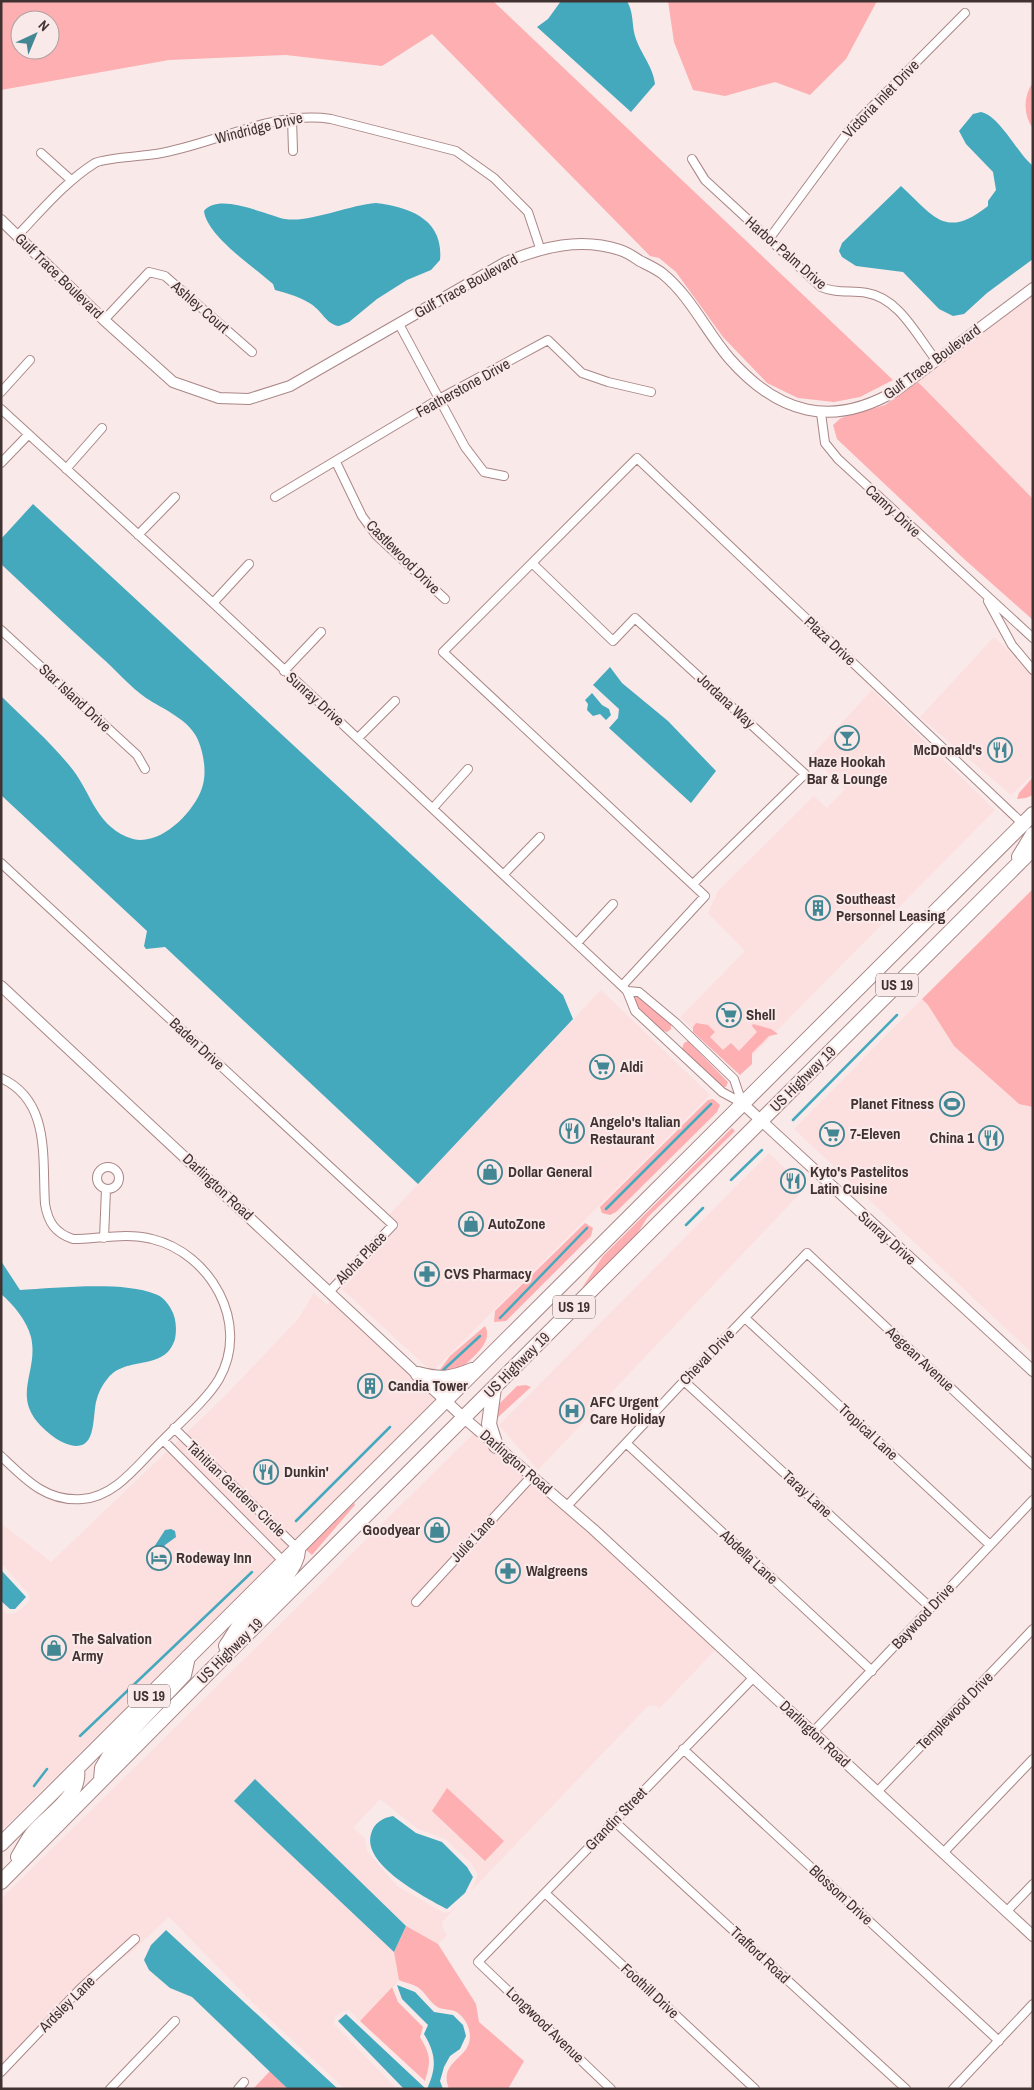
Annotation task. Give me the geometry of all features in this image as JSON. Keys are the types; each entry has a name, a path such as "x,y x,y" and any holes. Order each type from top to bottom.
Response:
{"highway":[{"path":"1012,870 1030,824"},
{"name":"US Highway 19","path":"1,1844 742,1103 1030,824"},
{"name":"US Highway 19","path":"3,1881 101,1780 1033,849"},
{"path":"418,1374 444,1380 479,1367"},
{"path":"494,1388 489,1424 496,1446"},
{"path":"209,1672 244,1619 288,1572 298,1558 298,1549"},
{"path":"101,1780 106,1760 184,1675 188,1657"},
{"path":"3,1881 32,1834 74,1790 78,1778 77,1769"}],"street":[{"name":"Victoria Inlet Drive","path":"769,239 851,128 965,13"},
{"name":"Windridge Drive","path":"17,236 71,180 98,162 173,151 292,118 311,116 331,119 456,151 494,178 528,212 540,248"},
{"path":"292,118 293,151"},
{"path":"41,153 71,180"},
{"name":"Harbor Palm Drive","path":"692,158 706,180 821,287 840,293 866,292 890,302 936,360"},
{"name":"Gulf Trace Boulevard","path":"1,220 104,320 173,382 219,398 249,399 290,386 506,262 540,248 584,243 621,250 663,274 691,304 729,357 749,377 775,397 796,407 821,413 860,407 877,402 1033,288"},
{"name":"Ashley Court","path":"104,320 149,272 165,276 252,352"},
{"path":"399,324 465,448 484,472 504,476"},
{"name":"Featherstone Drive","path":"275,497 439,399 548,340 582,373 608,382 651,392"},
{"path":"1,392 30,360"},
{"name":"Sunray Drive","path":"1,409 213,603 577,943 624,988 635,1011 722,1092 742,1103 1033,1371"},
{"name":"Camry Drive","path":"821,413 824,438 828,448 986,597 1033,638"},
{"path":"66,469 102,428"},
{"path":"1,463 28,435"},
{"name":"Plaza Drive","path":"533,564 637,458 1030,824"},
{"name":"Castlewood Drive","path":"336,462 362,516 376,535 445,599"},
{"path":"138,535 175,497"},
{"path":"213,603 249,564"},
{"path":"533,564 443,652 705,896 624,988"},
{"name":"Jordana Way","path":"533,564 613,641 635,618 805,774 693,884"},
{"name":"Camry Drive","path":"986,597 1012,645 1033,670"},
{"name":"Star Island Drive","path":"1,630 137,755 145,769"},
{"path":"284,670 321,632"},
{"path":"358,738 395,701"},
{"path":"433,808 468,769"},
{"path":"504,874 540,837"},
{"name":"Baden Drive","path":"1,864 393,1225"},
{"path":"577,943 613,904"},
{"name":"Darlington Road","path":"1,986 464,1418 567,1506 1033,1936"},
{"name":"Sunray Drive","path":"624,988 639,992 734,1079 742,1103"},
{"name":"Tahitian Gardens Circle","path":"1,1078 22,1092 31,1103 40,1122 45,1204 50,1223 59,1233 72,1239 151,1238 186,1253 214,1283 224,1300 230,1335 228,1355 223,1370 213,1387 117,1485 98,1496 79,1500 60,1498 41,1491 1,1456"},
{"path":"104,1238 106,1189"},
{"name":"Aloha Place","path":"330,1291 393,1225"},
{"name":"Cheval Drive","path":"567,1506 807,1254"},
{"name":"Aegean Avenue","path":"807,1254 1033,1465"},
{"name":"Tropical Lane","path":"745,1318 990,1545"},
{"name":"Taray Lane","path":"684,1381 931,1608"},
{"name":"Tahitian Gardens Circle","path":"174,1428 298,1549"},
{"name":"Tahitian Gardens Circle","path":"163,1440 284,1562"},
{"name":"Abdella Lane","path":"626,1443 872,1670"},
{"path":"179,1456 190,1444"},
{"name":"Julie Lane","path":"416,1602 531,1477"},
{"name":"Baywood Drive","path":"813,1732 1033,1500"},
{"name":"Templewood Drive","path":"877,1792 1033,1629"},
{"name":"Grandin Street","path":"478,1962 754,1677"},
{"name":"Blossom Drive","path":"684,1749 999,2041"},
{"path":"943,1853 1033,1759"},
{"name":"Trafford Road","path":"614,1821 906,2089"},
{"path":"1007,1911 1033,1884"},
{"name":"Foothill Drive","path":"545,1893 755,2089"},
{"name":"Ardsley Lane","path":"1,2072 80,1990 135,1939"},
{"name":"Longwood Avenue","path":"478,1962 607,2088"},
{"path":"953,2089 1033,2004"},
{"path":"110,2089 175,2020"},
{"path":"238,2089 244,2082"}],"shaded area":[{"path":"1,1 493,1 893,380 860,397 834,402 798,398 767,383 723,337 676,272 659,258 650,256 432,34 382,66 286,55 169,60 1,90"},
{"path":"668,1 877,1 846,59 810,95 775,82 725,96 693,90 674,42"},
{"path":"1033,82 1033,129 1027,117 1025,106 1027,94"},
{"path":"1033,294 1033,501 915,379"},
{"path":"918,382 1033,499 1033,620 963,558 837,439 833,425 841,418 885,405"},
{"path":"994,637 1033,674 1033,774 1011,795 920,717"},
{"path":"872,690 995,810 736,1072 680,1017 745,951 708,913 718,891 814,796 827,808 845,789 811,756"},
{"path":"1033,777 1033,795 1017,799 1019,793"},
{"path":"1033,889 1033,1107 1019,1104 954,1046 928,1005 922,999"},
{"path":"601,990 710,1095 432,1372 342,1289 400,1226 389,1215"},
{"path":"635,995 645,999 671,1023 671,1029 667,1032 652,1023 638,1007 633,997"},
{"path":"922,999 928,1005 954,1046 1019,1104 1033,1107 1033,1354 794,1129"},
{"path":"696,1023 708,1025 715,1032 710,1037 723,1050 731,1043 739,1051 757,1032 752,1026 753,1024 771,1029 778,1034 769,1036 752,1053 752,1064 740,1075 693,1032 693,1027"},
{"path":"688,1041 728,1082 726,1087 723,1087 682,1049 684,1043"},
{"path":"713,1099 720,1105 717,1112 616,1212 610,1215 602,1213 600,1207 708,1100"},
{"path":"732,1128 735,1131 647,1218 634,1239 582,1288 603,1256"},
{"path":"769,1153 805,1188 538,1470 499,1425"},
{"path":"585,1223 593,1228 591,1236 506,1321 494,1322 495,1311"},
{"path":"314,1293 327,1305 332,1300 437,1399 1,1831 1,1609 6,1613 14,1614 25,1606 30,1599 29,1594 1,1563 1,1523 51,1562 225,1396 298,1319"},
{"path":"485,1326 487,1332 486,1339 473,1357 457,1372 439,1371 450,1356"},
{"path":"526,1385 531,1387 495,1420 498,1405 517,1386"},
{"path":"474,1433 564,1510 716,1649 659,1709 655,1705 648,1706 471,1891 478,1874 471,1863 445,1839 418,1829 380,1799 353,1828 365,1838 367,1851 397,1886 444,1913 450,1912 457,1906 443,1921 442,1926 447,1936 438,1944 406,1926 255,1779 234,1801 394,1952 399,1980 360,2021 349,2010 343,2011 335,2017 334,2024 397,2089 345,2089 261,2011 169,1917 130,1953 110,1966 96,1970 5,2073 1,2070 1,1899"},
{"path":"354,1503 355,1505 312,1555 306,1550"},
{"path":"447,1788 504,1841 485,1861 432,1811"},
{"path":"406,1926 438,1944 476,2004 479,2022 524,2061 508,2089 449,2089 447,2073 451,2065 463,2053 469,2043 470,2032 466,2021 453,2010 438,2008 418,1987 399,1980 394,1952"},
{"path":"392,1987 398,2002 423,2027 420,2037 429,2058 425,2081 360,2021"},
{"path":"270,2071 288,2089 253,2089"}],"water":[{"path":"561,1 627,1 636,39 654,77 655,84 631,112 537,27 548,19"},
{"path":"981,112 995,120 1002,127 1033,166 1033,259 987,293 964,314 953,316 939,309 903,272 856,266 842,257 839,251 842,243 901,186 922,207 941,220 950,223 973,216 988,206 988,201 996,190 993,172 966,144 959,131 973,114"},
{"path":"376,203 412,212 430,225 436,234 440,246 440,260 431,270 407,280 377,299 349,322 339,326 331,323 315,307 307,302 275,290 273,284 222,241 207,221 204,211 211,206 231,204 295,220"},
{"path":"33,504 563,995 573,1019 418,1184 165,947 146,949 144,946 147,931 1,795 1,696 65,760 80,780 103,819 121,834 133,839 144,840 165,832 184,817 192,807 204,782 204,764 200,746 189,727 183,721 134,689 1,564 1,539"},
{"path":"610,667 622,683 668,721 716,771 691,803 609,728 618,718 619,709 593,685"},
{"path":"592,693 602,705 609,709 611,715 606,720 600,714 593,716 587,710 588,704 585,700"},
{"path":"1,1261 20,1290 108,1286 142,1290 158,1295 173,1312 176,1331 175,1339 170,1349 163,1356 125,1367 116,1371 108,1378 99,1392 91,1435 82,1445 73,1446 56,1439 32,1415 27,1393 32,1361 31,1337 19,1313 1,1294"},
{"path":"171,1529 175,1531 176,1537 165,1545 161,1554 155,1554 154,1547 165,1530"},
{"path":"1,1570 26,1597 15,1609 10,1609 1,1601"},
{"path":"255,1779 406,1926 394,1952 234,1801"},
{"path":"393,1816 416,1833 442,1842 467,1867 473,1877 465,1893 447,1909 397,1879 376,1857 371,1846 372,1830 385,1818"},
{"path":"166,1930 338,2089 288,2089 192,1997 170,1988 149,1970 144,1960 151,1945"},
{"path":"397,1985 415,1992 434,2012 453,2015 463,2025 466,2036 460,2049 450,2056 444,2067 440,2081 443,2089 427,2089 434,2067 433,2054 424,2034 428,2025 402,1999"},
{"path":"346,2014 426,2089 404,2089 338,2021"}],"waterway":[{"path":"793,1120 897,1015"},
{"path":"606,1209 711,1104"},
{"path":"731,1180 762,1150"},
{"path":"686,1225 703,1208"},
{"path":"500,1318 587,1228"},
{"path":"441,1372 480,1336"},
{"path":"296,1521 390,1427"},
{"path":"80,1736 252,1572"},
{"path":"34,1786 47,1769"}],"place":[{"name":"Haze Hookah Bar & Lounge","path":"847,738"},
{"name":"McDonald's","path":"1000,750"},
{"name":"Southeast Personnel Leasing","path":"818,908"},
{"name":"Shell","path":"729,1015"},
{"name":"Aldi","path":"602,1067"},
{"name":"Planet Fitness","path":"952,1104"},
{"name":"Angelo's Italian Restaurant","path":"572,1131"},
{"name":"7-Eleven","path":"832,1134"},
{"name":"China 1","path":"991,1138"},
{"name":"Dollar General","path":"490,1172"},
{"name":"Kyto's Pastelitos Latin Cuisine","path":"793,1181"},
{"name":"AutoZone","path":"471,1224"},
{"name":"CVS Pharmacy","path":"427,1274"},
{"name":"Candia Tower","path":"370,1386"},
{"name":"AFC Urgent Care Holiday","path":"572,1411"},
{"name":"Dunkin'","path":"266,1472"},
{"name":"Goodyear","path":"437,1530"},
{"name":"Rodeway Inn","path":"159,1558"},
{"name":"Walgreens","path":"508,1571"},
{"name":"The Salvation Army","path":"54,1648"}]}
